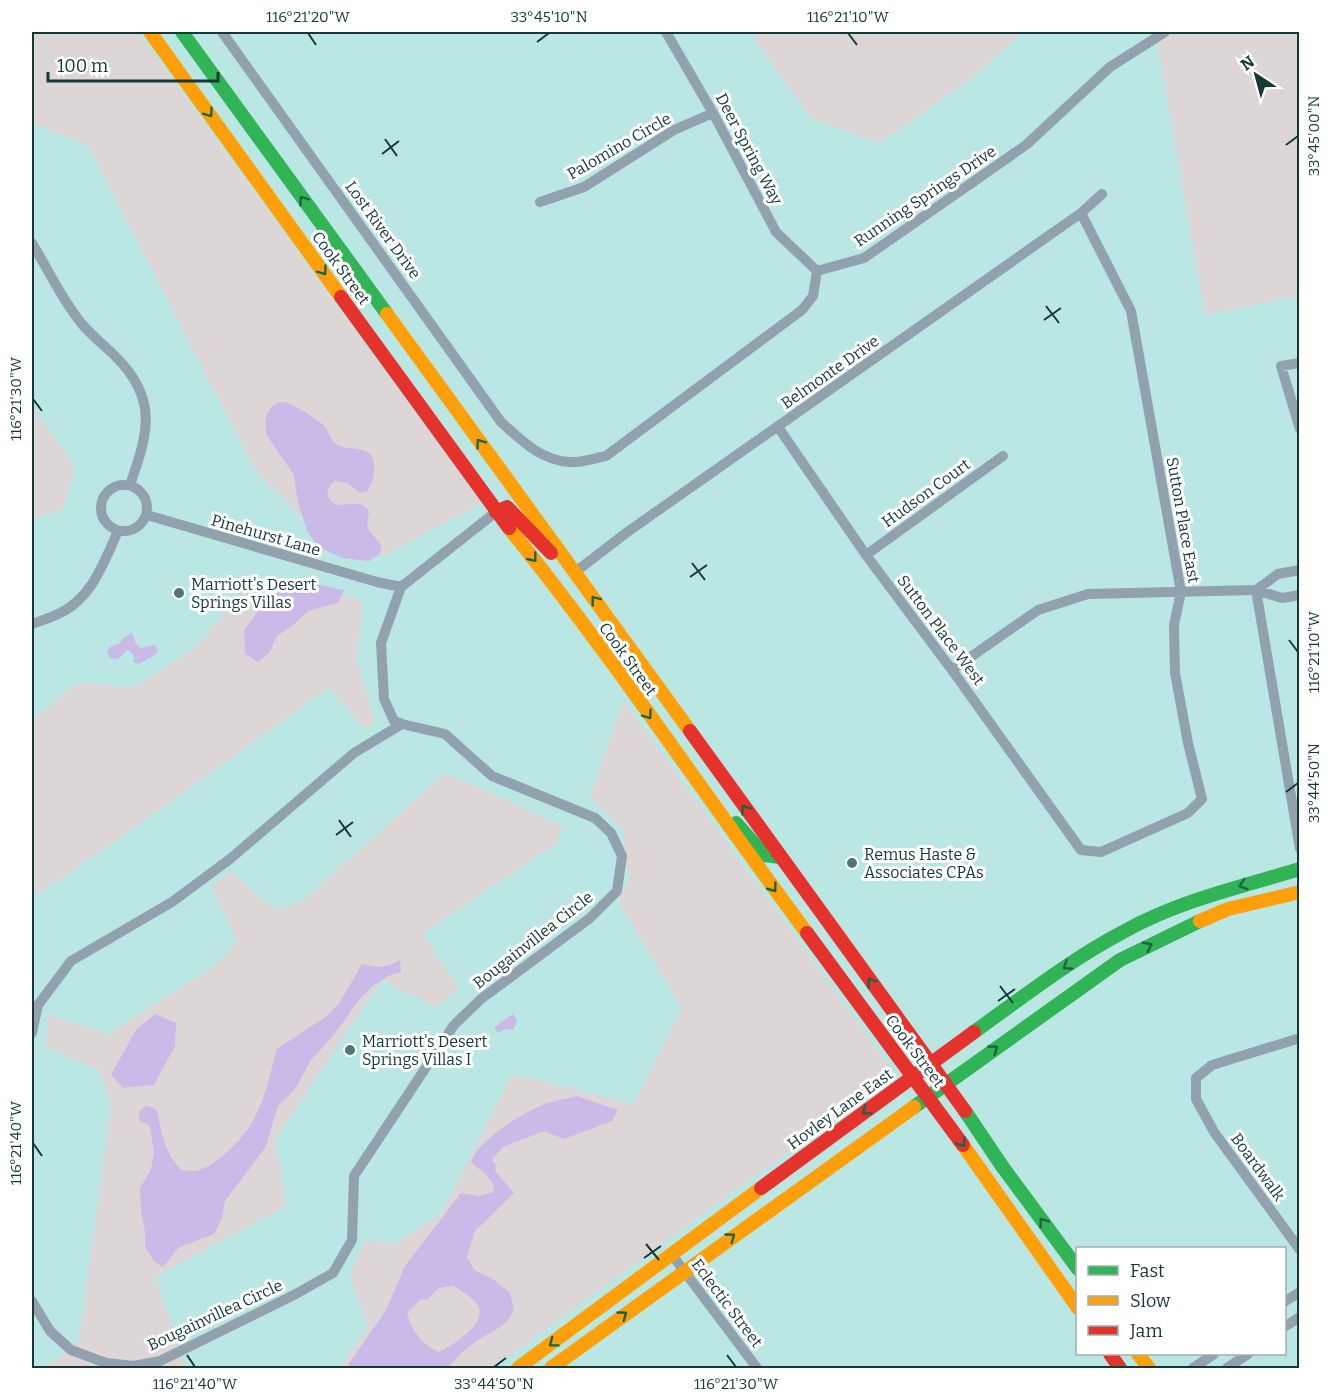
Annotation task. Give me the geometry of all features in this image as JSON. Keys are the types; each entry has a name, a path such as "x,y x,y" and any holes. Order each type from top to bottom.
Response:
{"main road":[{"name":"Cook Street","path":"150,32 496,512 554,584 738,841 928,1096 1076,1307"},
{"name":"Cook Street","path":"182,32 946,1083 1002,1166 1076,1268"},
{"path":"496,512 507,507 533,536 574,573"},
{"path":"664,739 697,770 757,848 764,855 780,857"},
{"name":"Hovley Lane East","path":"518,1368 1059,971 1124,931 1194,900 1299,869"},
{"path":"551,1368 1120,960 1178,930 1228,909 1299,892"},
{"path":"576,1350 575,1345 581,1334 617,1295"},
{"path":"1139,1355 1149,1368"},
{"path":"1114,1360 1126,1368"}],"street":[{"name":"Lost River Drive","path":"222,32 501,422 524,443 545,457 570,462 606,456 802,310 813,296 817,271"},
{"name":"Deer Spring Way","path":"666,32 713,113 776,232 817,271"},
{"name":"Running Springs Drive","path":"817,271 864,258 1026,145 1110,67 1165,32"},
{"name":"Palomino Circle","path":"540,202 584,187 674,130 713,113"},
{"name":"Belmonte Drive","path":"574,573 626,533 1081,213 1102,194"},
{"name":"Sutton Place East","path":"1081,213 1131,310 1181,592 1174,625 1175,673 1188,743 1202,799 1188,813 1101,852 1081,850"},
{"path":"32,243 81,322 116,357 142,390 147,422 146,434 130,485"},
{"path":"1299,363 1281,366 1299,429"},
{"name":"Sutton Place West","path":"778,427 866,555 1081,850"},
{"name":"Hudson Court","path":"866,555 1003,456"},
{"path":"130,485 143,494 146,500 147,515 144,522 132,531 118,531 106,523 101,510 102,502 109,490 130,485"},
{"path":"402,724 394,722 384,699 381,643 401,587 496,512"},
{"name":"Pinehurst Lane","path":"147,515 401,587"},
{"path":"32,624 60,614 83,597 99,574 118,531"},
{"path":"1256,590 1278,574 1299,570"},
{"path":"1256,590 1299,849"},
{"path":"952,670 1038,610 1088,594 1256,590 1282,598 1299,594"},
{"path":"32,1033 38,1005 70,961 172,902 230,859 354,753 402,724"},
{"name":"Bougainvillea Circle","path":"32,1301 50,1331 71,1350 106,1363 134,1366 160,1361 294,1295 333,1273 352,1240 354,1176 454,1025 481,999 590,918 617,891 622,856 611,833 596,818 492,776 445,734 402,724"},
{"name":"Boardwalk","path":"1299,1038 1212,1065 1196,1078 1196,1100 1214,1132 1299,1250"},
{"name":"Eclectic Street","path":"672,1255 757,1368"},
{"path":"1286,1301 1299,1292"},
{"path":"1286,1326 1299,1317"},
{"path":"1193,1368 1211,1355"},
{"path":"1227,1368 1245,1355"}],"shaded area":[{"path":"32,32 138,32 481,503 381,557 334,550 255,470 88,145 32,123"},
{"path":"752,32 1023,32 968,81 879,143 811,118 757,44"},
{"path":"1172,32 1299,32 1299,296 1205,315 1157,41"},
{"path":"286,402 323,424 332,440 338,445 363,450 372,457 374,475 367,491 360,493 348,483 335,481 330,485 327,494 335,504 356,504 367,508 368,527 381,545 380,554 369,561 343,558 318,547 308,532 298,503 294,475 267,436 268,413 274,405"},
{"path":"32,405 75,468 63,509 32,520"},
{"path":"254,577 362,600 357,660 375,721 364,728 329,687 123,836 32,898 32,720 79,682 134,688 196,647"},
{"path":"306,582 344,590 338,603 308,611 277,636 270,652 258,662 245,654 244,630 265,602 272,595"},
{"path":"131,633 136,644 141,648 153,645 157,647 157,653 139,664 133,662 132,652 127,650 115,660 109,657 107,651 110,647 120,643"},
{"path":"623,700 889,1066 880,1085 493,1368 339,1368 369,1327 349,1276 365,1240 395,1244 441,1214 512,1074 634,1104 682,1008 618,901 629,880 622,829 590,798"},
{"path":"444,774 476,786 562,826 558,842 422,934 459,988 437,1008 382,980 275,1139 286,1206 155,1277 187,1368 46,1368 79,1341 111,1105 100,1071 45,1047 48,1015 108,1034 213,967 237,942 211,886 231,872 274,909 301,902"},
{"path":"400,960 401,972 388,976 373,986 359,1000 333,1036 311,1060 295,1089 278,1106 265,1148 225,1201 222,1218 214,1234 178,1248 163,1267 154,1261 145,1246 140,1188 151,1169 154,1153 150,1126 140,1121 139,1112 146,1105 157,1110 164,1142 181,1170 195,1171 210,1165 241,1138 251,1124 264,1097 277,1049 327,1016 340,1002 362,964 381,966"},
{"path":"155,1014 176,1023 175,1046 154,1085 123,1088 111,1075 136,1030"},
{"path":"513,1014 517,1021 513,1030 505,1029 498,1033 494,1027"},
{"path":"577,1096 618,1110 612,1121 564,1139 544,1131 503,1147 492,1160 496,1164 495,1171 514,1193 475,1231 467,1257 474,1270 493,1279 510,1293 514,1310 507,1321 472,1344 448,1368 425,1366 421,1368 346,1368 386,1310 405,1266 461,1193 479,1196 494,1192 490,1178 471,1162 482,1145 511,1122 532,1110","holes":["453,1286 474,1301 479,1308 480,1315 466,1334 439,1352 418,1337 407,1313 420,1300 428,1299 439,1288"]}],"traffic: fast":[{"path":"182,32 387,314"},
{"path":"736,823 764,855 780,857"},
{"path":"974,1032 1065,967 1144,921 1187,903 1300,869"},
{"path":"914,1107 1120,960 1200,921"},
{"path":"965,1111 1002,1166 1076,1266"}],"traffic: slow":[{"path":"150,32 341,297"},
{"path":"387,314 690,731"},
{"path":"509,528 586,627 807,933"},
{"path":"1200,921 1228,909 1300,892"},
{"path":"551,1368 914,1107"},
{"path":"963,1145 1076,1305"},
{"path":"518,1368 761,1188"},
{"path":"1139,1355 1149,1368"}],"traffic: jam":[{"path":"341,297 509,528"},
{"path":"496,512 507,507 551,553"},
{"path":"690,731 965,1111"},
{"path":"807,933 963,1145"},
{"path":"761,1188 974,1032"},
{"path":"1111,1355 1120,1368"}],"place":[{"name":"Marriott's Desert Springs Villas","path":"179,593"},
{"name":"Remus Haste & Associates CPAs","path":"852,863"},
{"name":"Marriott's Desert Springs Villas I","path":"350,1050"}]}
